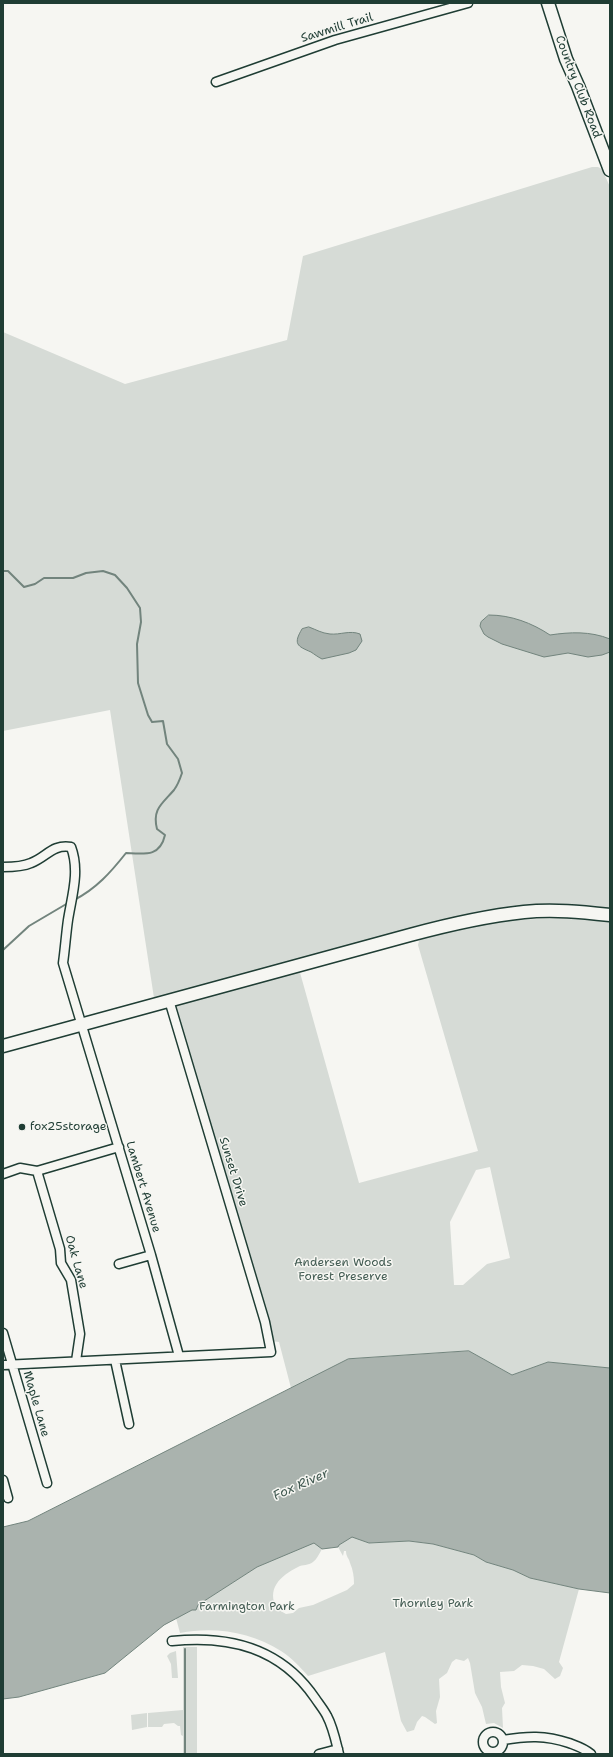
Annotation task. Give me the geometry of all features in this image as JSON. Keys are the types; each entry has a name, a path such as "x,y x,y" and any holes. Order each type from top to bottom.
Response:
{"main road":[{"name":"Country Club Road","path":"548,3 566,59 578,86 610,170"},
{"path":"3,1046 410,935 488,917 555,910 610,915"}],"street":[{"name":"Sawmill Trail","path":"216,82 335,40 468,3"},
{"name":"Lambert Avenue","path":"3,867 16,867 32,863 62,845 71,847 75,859 76,876 63,964 151,1255 179,1356"},
{"name":"Sunset Drive","path":"169,1000 262,1310 270,1352 179,1356"},
{"path":"3,1174 20,1168 37,1171 119,1147"},
{"name":"Oak Lane","path":"37,1171 60,1249 62,1263 71,1280 80,1334 76,1361"},
{"path":"119,1264 151,1255"},
{"name":"Maple Lane","path":"3,1333 47,1483"},
{"path":"3,1365 179,1356"},
{"path":"115,1360 129,1424"},
{"path":"3,1480 8,1498"},
{"path":"172,1641 201,1639 224,1641 243,1645 278,1660 305,1684 327,1716 338,1751 320,1754"},
{"path":"503,1740 526,1736 552,1737 585,1748 591,1754"}],"green space":[{"path":"592,167 602,169 610,187 610,910 427,924 154,998 110,710 3,731 3,332 125,384 287,340 303,256"},
{"name":"Andersen Woods Forest Preserve","path":"570,918 610,921 610,1368 548,1362 512,1375 469,1351 348,1359 291,1388 279,1342 271,1341 176,1012 177,1006 180,1003 299,969 359,1183 478,1151 418,945 422,938 506,920","holes":["490,1167 510,1258 487,1264 463,1285 454,1285 450,1222 476,1170"]},
{"name":"Thornley Park","path":"352,1536 369,1543 409,1541 433,1544 474,1555 486,1562 513,1570 530,1578 579,1589 559,1662 563,1668 560,1676 555,1679 544,1669 522,1665 514,1671 500,1672 501,1687 505,1703 502,1708 503,1728 494,1723 486,1724 482,1707 475,1693 468,1658 464,1661 456,1659 452,1662 447,1673 439,1679 440,1697 436,1711 437,1723 435,1724 422,1716 417,1722 414,1730 407,1732 401,1721 385,1652 308,1676 285,1653 258,1639 232,1632 206,1630 180,1633 176,1618 192,1610 196,1610 198,1605 257,1567 314,1542 322,1549 316,1559 307,1565 300,1566 291,1571 281,1579 274,1589 274,1602 277,1609 286,1614 293,1613 299,1608 313,1605 347,1590 354,1584 353,1573 350,1561 346,1555 346,1551 344,1551 343,1556 338,1547"},
{"name":"Farmington Park","path":"183,1647 197,1647 197,1754 183,1754 183,1736 181,1735 180,1726 174,1723 164,1724 162,1727 148,1727 148,1713 183,1710"},
{"path":"176,1651 178,1678 172,1678 171,1664 167,1656"},
{"path":"147,1713 147,1727 132,1730 131,1715"}],"water":[{"path":"489,615 505,616 521,620 550,635 580,633 602,636 610,639 610,652 588,657 568,653 544,657 502,644 484,634 480,626 481,622"},
{"path":"309,627 330,634 360,634 362,641 356,650 322,659 302,648 298,644 297,641 302,629"},
{"name":"Fox River","path":"469,1351 512,1375 548,1362 610,1368 610,1593 579,1589 530,1578 513,1570 486,1562 474,1555 433,1544 409,1541 369,1543 352,1537 338,1547 322,1549 314,1543 257,1567 198,1605 196,1610 192,1610 164,1625 105,1673 19,1697 3,1699 3,1527 28,1521 348,1359"}],"waterway":[{"path":"3,571 8,571 24,587 35,584 44,578 73,578 86,573 103,571 115,575 127,588 140,608 141,622 137,644 138,683 148,715 152,722 163,721 167,744 178,759 182,773 175,788 162,803 157,812 157,829 165,835 163,842 159,847 151,853 126,853 103,880 82,896 74,900"},
{"path":"3,950 29,926 68,903"},
{"path":"185,1649 185,1754"}],"place":[{"name":"fox25storage","path":"22,1127"}]}
